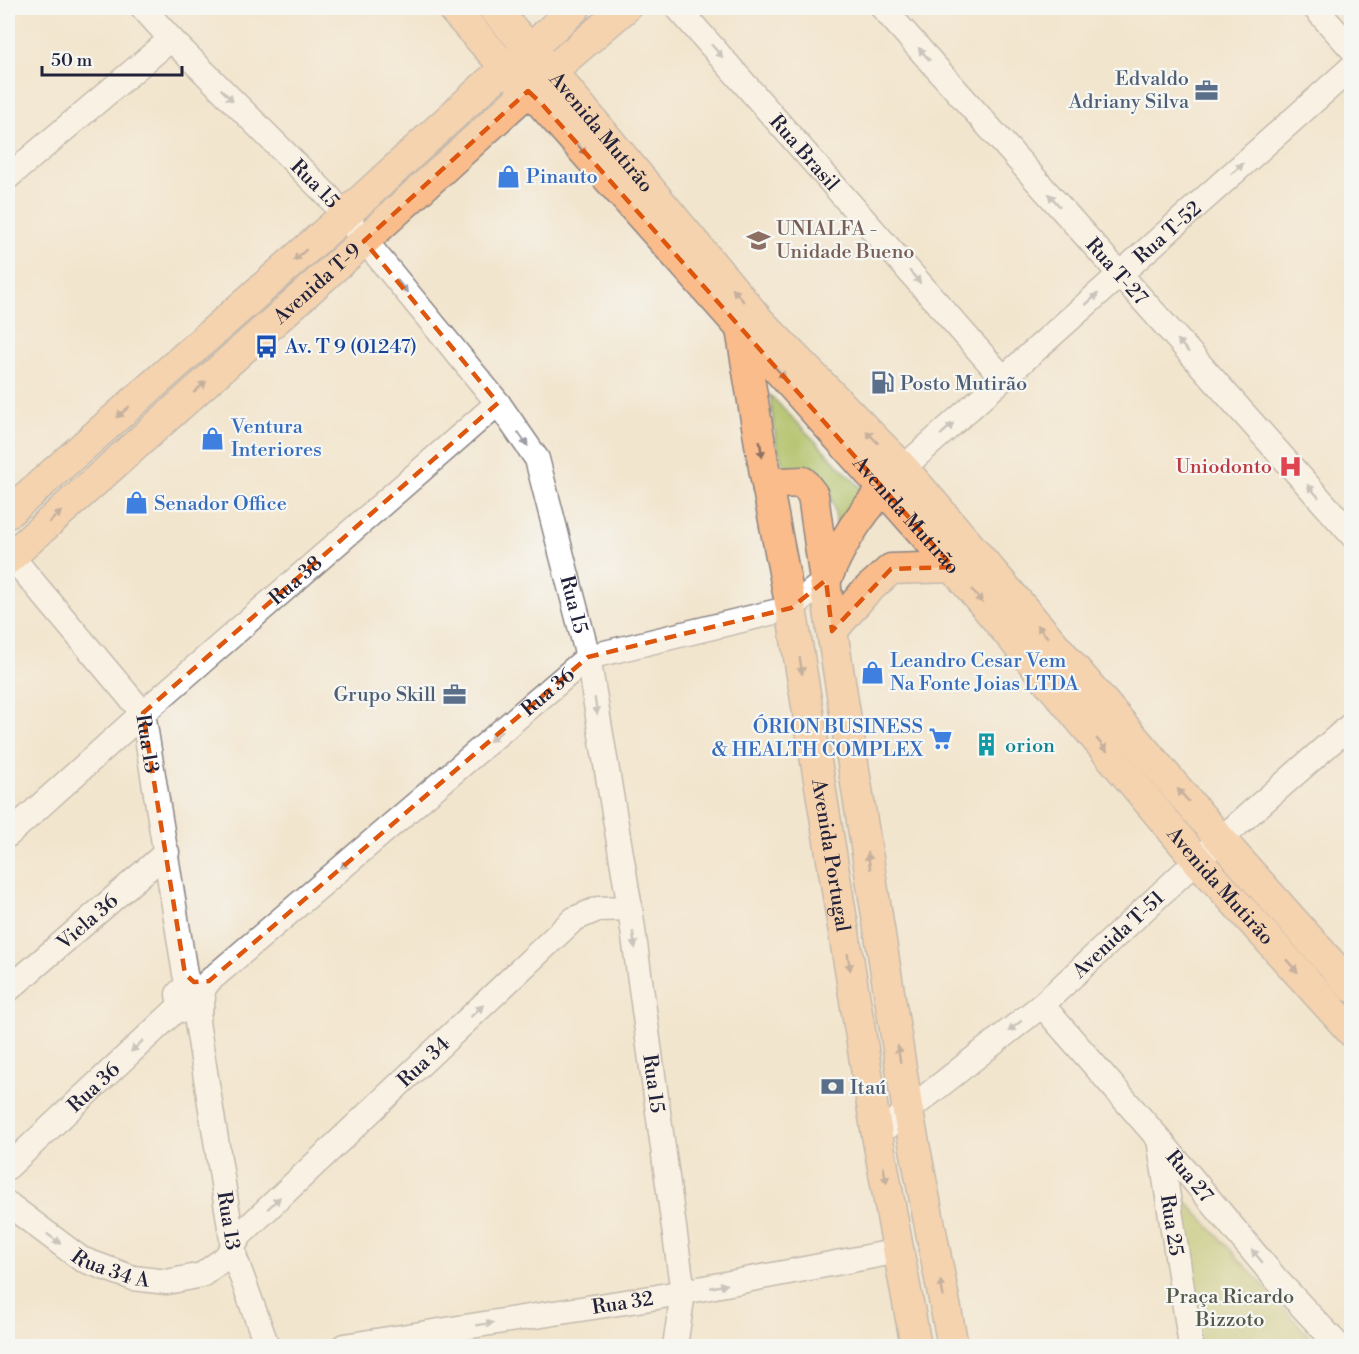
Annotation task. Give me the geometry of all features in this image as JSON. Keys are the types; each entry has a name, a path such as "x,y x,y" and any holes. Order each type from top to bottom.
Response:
{"main road":[{"name":"Avenida Mutirão","path":"452,8 542,104 741,329 894,478 953,567 1197,860 1352,1032"},
{"name":"Avenida Mutirão","path":"493,8 551,72 894,478 1352,987"},
{"name":"Avenida T-9","path":"8,513 576,8"},
{"name":"Avenida T-9","path":"9,558 364,241 528,91 624,8"},
{"name":"Avenida Portugal","path":"741,329 791,608 878,1135 916,1347"},
{"name":"Rua 36","path":"826,580 836,554 894,478"},
{"name":"Avenida Portugal","path":"768,489 779,483 803,482 813,495 832,631 908,1112 953,1347"},
{"path":"832,631 864,593 891,569 953,567"}],"street":[{"name":"Rua 15","path":"143,8 329,197 498,403 537,459 588,657 630,908 683,1293 675,1347"},
{"name":"Rua Brasil","path":"678,8 1003,378"},
{"name":"Rua T-27","path":"883,8 1352,535"},
{"path":"1315,8 1352,49"},
{"path":"8,177 171,39"},
{"name":"Rua T-52","path":"894,478 1352,67"},
{"name":"Rua 38","path":"8,835 143,713 498,403"},
{"name":"Rua 13","path":"9,558 143,713 192,997 232,1254 267,1347"},
{"name":"Rua 36","path":"8,1167 192,997 588,657 791,608 826,580"},
{"name":"Avenida T-51","path":"878,1135 1042,1005 1197,860 1352,724"},
{"name":"Rua 38","path":"94,758 126,747 141,748 150,753"},
{"name":"Viela 36","path":"8,990 167,852"},
{"name":"Rua 34","path":"232,1254 241,1234 574,919 598,909 630,908"},
{"name":"Rua 27","path":"1042,1005 1159,1139 1276,1279 1339,1347"},
{"name":"Rua 25","path":"1159,1139 1191,1347"},
{"name":"Rua 34 A","path":"8,1204 81,1259 133,1278 167,1282 202,1275 232,1254"},
{"name":"Rua 32","path":"344,1347 683,1293 899,1251"}],"highlighted area":[{"path":"528,91 953,567 891,569 832,631 826,580 791,608 588,657 209,981 194,982 185,974 143,713 498,403 364,241"}],"green space":[{"path":"770,395 871,498 838,545 833,504 825,485 809,473 786,474 776,442"},
{"name":"Praça Ricardo Bizzoto","path":"1167,1180 1318,1346 1198,1346"}],"place":[{"name":"Edvaldo Adriany Silva","path":"1207,90"},
{"name":"Pinauto","path":"508,176"},
{"name":"UNIALFA - Unidade Bueno","path":"758,240"},
{"name":"Av. T 9 (01247)","path":"267,346"},
{"name":"Posto Mutirão","path":"882,383"},
{"name":"Ventura Interiores","path":"213,438"},
{"name":"Uniodonto","path":"1290,466"},
{"name":"Senador Office","path":"136,503"},
{"name":"Leandro Cesar Vem Na Fonte Joias LTDA","path":"872,672"},
{"name":"Grupo Skill","path":"454,694"},
{"name":"ÓRION BUSINESS & HEALTH COMPLEX","path":"941,738"},
{"name":"orion","path":"987,745"},
{"name":"Itaú","path":"832,1087"}]}
